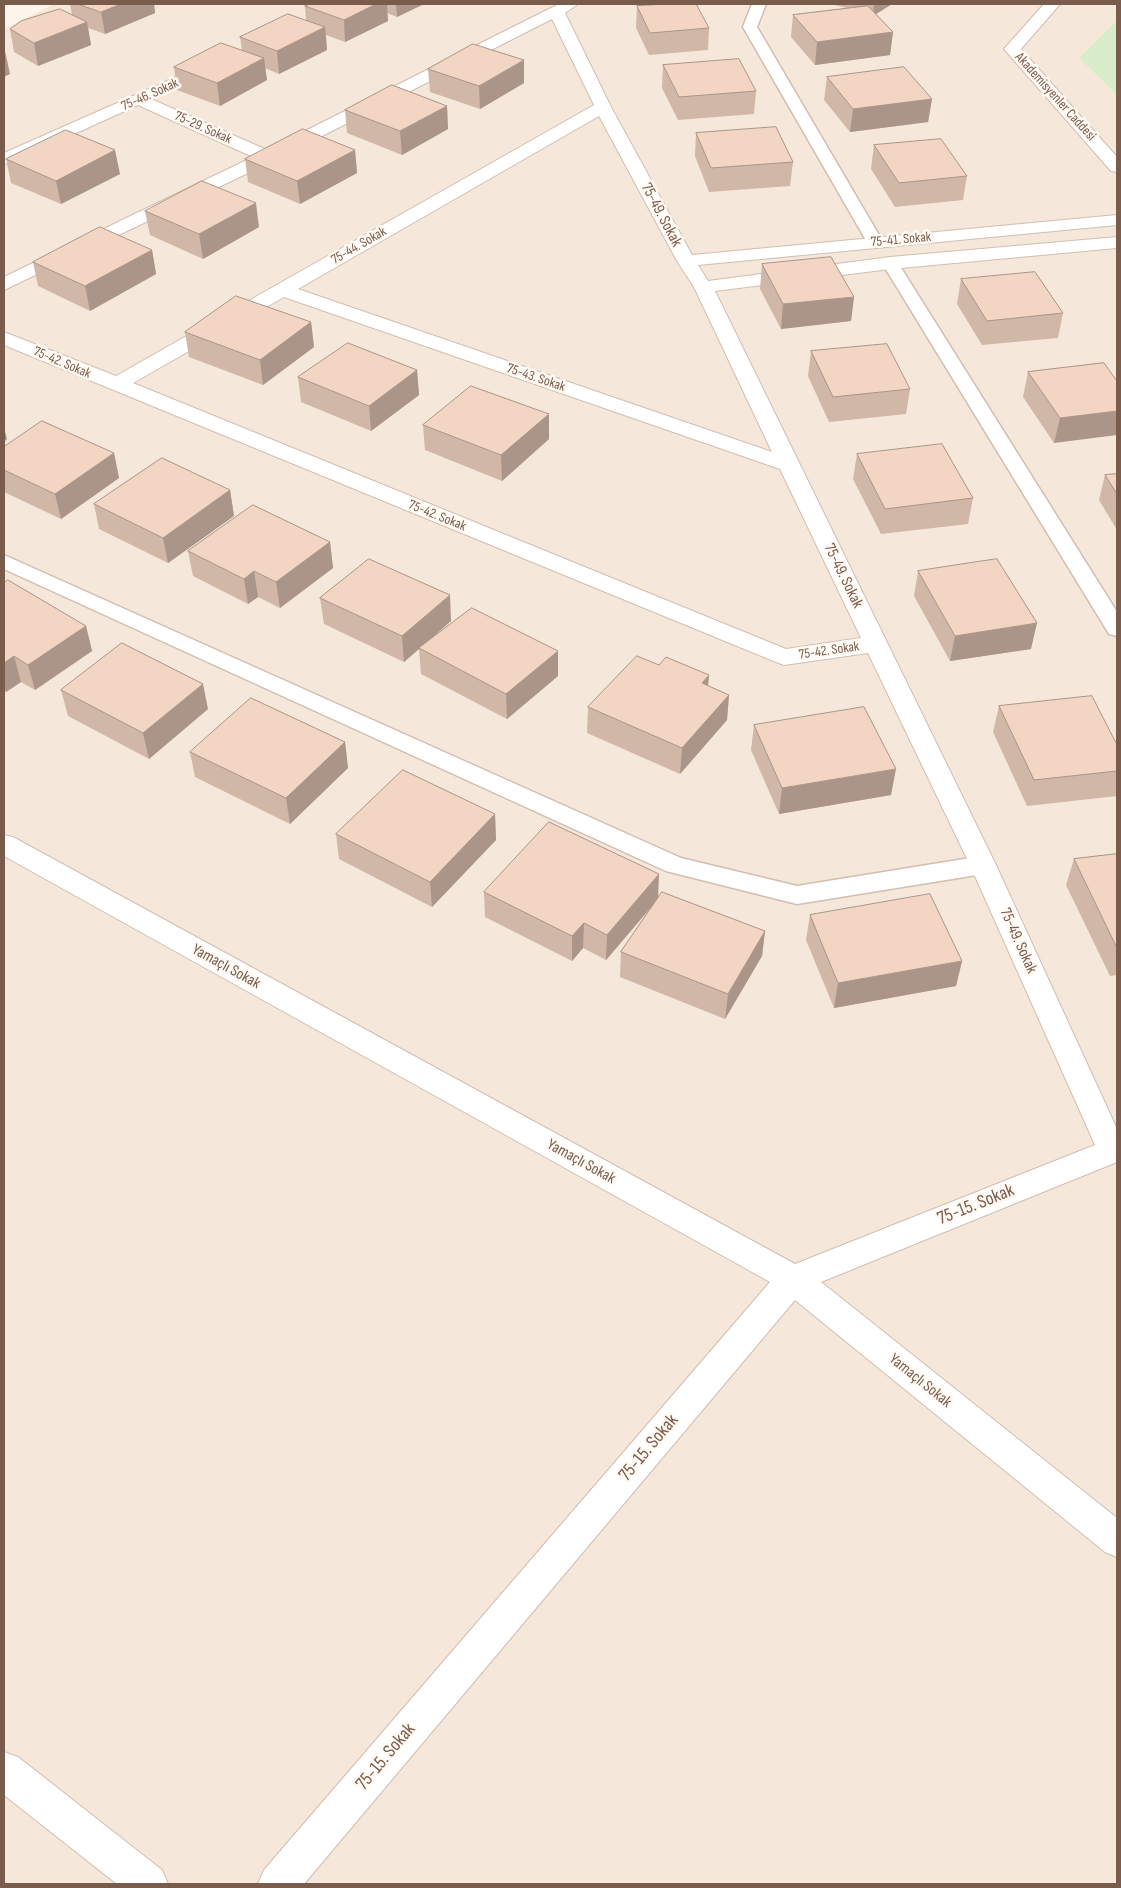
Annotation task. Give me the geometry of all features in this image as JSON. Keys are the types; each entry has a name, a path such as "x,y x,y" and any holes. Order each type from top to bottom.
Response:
{"street":[{"name":"Akademisyenler Caddesi","path":"1052,4 1012,49 1117,167"},
{"name":"75-49. Sokak","path":"563,7 603,107 686,261 703,287 984,865 1115,1149"},
{"path":"4,284 267,157 563,7"},
{"name":"75-46. Sokak","path":"4,159 227,60"},
{"name":"75-29. Sokak","path":"139,100 267,157"},
{"name":"75-44. Sokak","path":"116,385 603,107"},
{"name":"75-41. Sokak","path":"686,261 875,242 1113,225"},
{"name":"75-41. Sokak","path":"703,287 890,263 1117,242"},
{"name":"75-43. Sokak","path":"282,290 790,466"},
{"name":"75-42. Sokak","path":"4,338 784,657 876,644"},
{"name":"Yamaçlı Sokak","path":"4,844 793,1279 1117,1540"},
{"name":"75-15. Sokak","path":"278,1884 793,1279 1115,1149"},
{"path":"4,1771 148,1884"}],"lane":[{"path":"759,4 750,27 875,242"},
{"path":"890,263 1117,629"},
{"path":"4,561 675,865 797,895 984,865"}],"shaded area":[{"path":"54,4 1117,4 1117,20 1079,58 1117,95 1117,1884 4,1884 4,29"}],"green space":[{"path":"1117,20 1117,95 1079,58"}],"building":[{"path":"78,4 121,4 101,12"},
{"path":"310,4 376,4 344,20 305,6"},
{"path":"696,4 709,28 650,33 637,6"},
{"path":"868,6 893,32 817,42 793,15"},
{"path":"60,9 87,22 34,43 10,29 21,21"},
{"path":"288,14 325,27 277,51 240,37"},
{"path":"221,43 264,58 217,83 174,67"},
{"path":"473,44 524,60 479,86 428,69"},
{"path":"739,59 756,91 679,97 663,65"},
{"path":"904,67 932,99 853,109 827,77"},
{"path":"392,85 447,106 400,131 345,110"},
{"path":"776,127 793,162 711,168 696,133"},
{"path":"303,129 355,150 297,181 245,159"},
{"path":"66,130 115,150 56,181 6,159"},
{"path":"941,139 967,176 899,183 874,145"},
{"path":"202,181 256,203 199,234 145,211"},
{"path":"100,227 152,250 85,286 33,262"},
{"path":"831,257 854,297 783,304 762,264"},
{"path":"1035,272 1063,313 987,321 961,279"},
{"path":"236,296 311,322 260,360 185,332"},
{"path":"348,343 417,370 369,406 298,377"},
{"path":"887,344 910,389 833,397 811,351"},
{"path":"1104,363 1117,381 1117,411 1060,418 1028,372"},
{"path":"471,386 549,414 501,455 423,425"},
{"path":"42,421 114,453 55,494 4,470 4,447"},
{"path":"942,444 973,498 885,509 857,454"},
{"path":"162,458 230,490 163,538 94,504"},
{"path":"1117,474 1117,494 1105,475"},
{"path":"253,505 330,542 276,582 254,571 244,579 188,551"},
{"path":"369,559 450,595 402,636 320,598"},
{"path":"997,559 1037,623 955,636 918,571"},
{"path":"8,580 86,626 28,665 14,656 4,663 4,583"},
{"path":"472,608 558,651 506,694 419,648"},
{"path":"122,643 203,684 143,733 61,690"},
{"path":"637,656 659,665 666,657 709,675 702,683 729,695 682,748 588,707"},
{"path":"1092,696 1117,745 1117,771 1034,780 999,706"},
{"path":"251,698 345,742 286,798 190,752"},
{"path":"864,707 896,769 782,788 754,725"},
{"path":"403,770 495,814 430,882 336,834"},
{"path":"549,822 659,874 607,935 584,923 572,936 484,892"},
{"path":"1117,854 1117,948 1074,859"},
{"path":"662,892 765,931 728,994 621,952"},
{"path":"930,894 962,961 838,983 810,915"}]}
